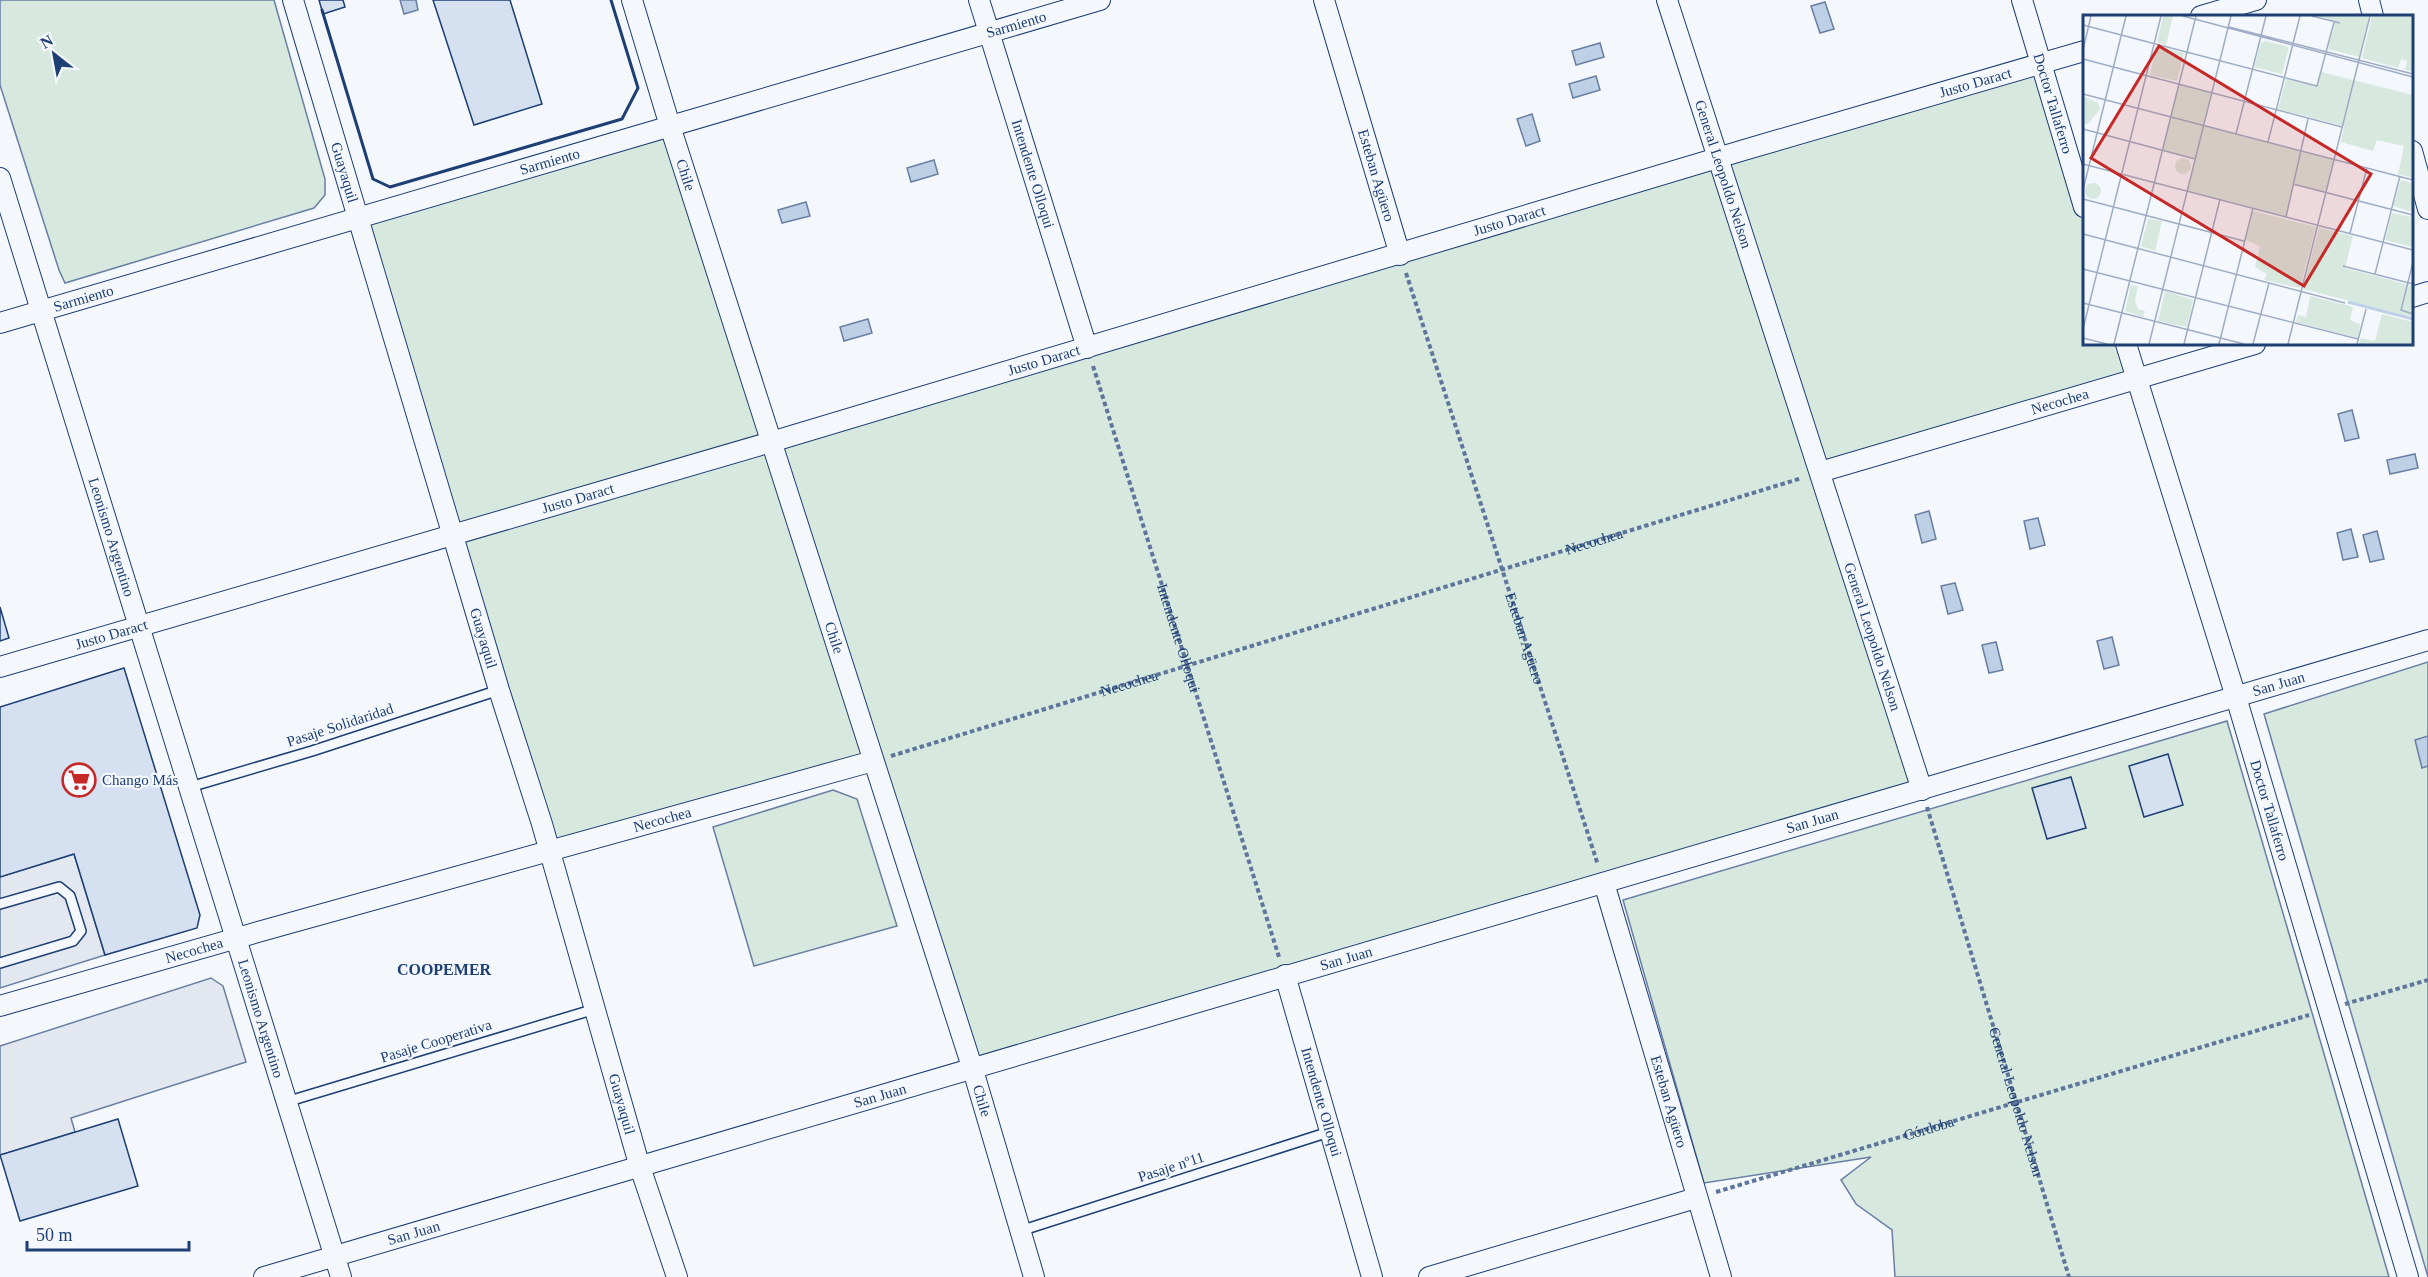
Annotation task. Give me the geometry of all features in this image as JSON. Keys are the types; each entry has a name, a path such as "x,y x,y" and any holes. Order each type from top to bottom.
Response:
{"street":[{"name":"Guayaquil","path":"293,0 350,184 357,217 499,690 550,850 639,1164 677,1277"},
{"name":"Chile","path":"632,0 670,126 973,1070 1034,1277"},
{"name":"Intendente Olloqui","path":"979,0 1087,348"},
{"name":"Sarmiento","path":"0,323 1100,0"},
{"name":"Esteban Agüero","path":"1324,0 1400,255"},
{"name":"General Leopoldo Nelson","path":"1667,0 1922,790"},
{"name":"Doctor Tallaferro","path":"2022,0 2083,200"},
{"path":"2204,15 2256,0"},
{"path":"2369,0 2373,15"},
{"name":"Justo Daract","path":"0,667 452,533 771,442 1717,158 2083,52"},
{"path":"2413,155 2428,208"},
{"name":"Leonismo Argentino","path":"0,178 340,1277"},
{"path":"2413,297 2428,292"},
{"name":"Doctor Tallaferro","path":"2126,345 2236,697 2408,1277"},
{"name":"Necochea","path":"1820,472 2252,345"},
{"name":"San Juan","path":"264,1277 639,1164 973,1070 1285,975 2428,640"},
{"name":"Necochea","path":"0,1006 235,938 873,761"},
{"name":"Esteban Agüero","path":"1604,883 1721,1277"},
{"name":"Intendente Olloqui","path":"1285,975 1332,1131 1372,1277"},
{"path":"1429,1277 1696,1198"}],"lane":[{"name":"Pasaje Solidaridad","path":"190,787 499,690"},
{"path":"0,904 58,887 70,896 81,931 73,941 0,963"},
{"name":"Pasaje Cooperativa","path":"286,1101 595,1009"},
{"name":"Pasaje nº11","path":"1020,1231 1332,1131"}],"path":[{"name":"Esteban Agüero","path":"1400,255 1604,883"},
{"name":"Intendente Olloqui","path":"1087,348 1285,975"},
{"name":"Necochea","path":"873,761 1820,472"},
{"name":"General Leopoldo Nelson","path":"1922,790 2069,1277"},
{"name":"Córdoba","path":"1696,1198 2428,980"}],"shaded area":[{"path":"0,0 274,0 325,179 325,195 314,208 65,283 0,85"},
{"path":"2041,64 2083,204 2083,345 2126,345 2136,379 1820,473 1922,790 973,1070 873,761 550,850 357,217 670,126 771,442"},
{"path":"2428,662 2428,1277 2264,714"},
{"path":"2227,721 2389,1277 1895,1277 1892,1230 1856,1204 1841,1180 1871,1157 1704,1183 1623,900"},
{"path":"833,790 857,799 897,926 754,966 713,827"},
{"path":"74,854 105,955 0,988 0,877"},
{"path":"211,978 223,986 246,1062 71,1118 75,1132 0,1155 0,1046"}],"water":[{"path":"400,0 416,0 418,10 404,14"},
{"path":"1825,2 1834,29 1820,33 1811,6"},
{"path":"1600,43 1604,57 1576,65 1572,51"},
{"path":"1596,76 1600,90 1573,98 1569,84"},
{"path":"1532,114 1540,141 1526,146 1517,119"},
{"path":"934,160 938,174 911,182 907,168"},
{"path":"806,202 810,216 782,223 778,210"},
{"path":"868,319 872,333 844,341 840,327"},
{"path":"2352,410 2359,438 2345,441 2338,414"},
{"path":"2415,454 2418,468 2390,474 2387,460"},
{"path":"1929,511 1936,539 1922,543 1915,515"},
{"path":"2038,518 2045,545 2030,549 2024,521"},
{"path":"2351,529 2358,557 2343,560 2337,533"},
{"path":"2377,531 2384,559 2370,562 2363,535"},
{"path":"1955,583 1963,610 1948,614 1941,586"},
{"path":"2112,637 2119,665 2104,669 2097,641"},
{"path":"1996,642 2003,670 1989,673 1982,645"},
{"path":"2428,736 2428,766 2422,768 2415,740"}],"building":[{"path":"319,0 343,0 345,7 323,14"},
{"path":"433,0 510,0 542,104 474,125"},
{"path":"0,607 9,638 0,641"},
{"name":"Chango Más","path":"124,668 200,915 197,928 105,955 74,854 0,877 0,707"},
{"path":"2168,754 2183,805 2144,817 2129,766"},
{"path":"2071,777 2086,828 2047,839 2032,788"},
{"path":"118,1119 138,1186 20,1221 0,1155"}],"wall":[{"path":"322,10 373,179 390,187 622,119 638,88 611,0"}],"place":[{"name":"Chango Más","path":"79,780"}],"district":[{"name":"COOPEMER","path":"444,969"}]}
